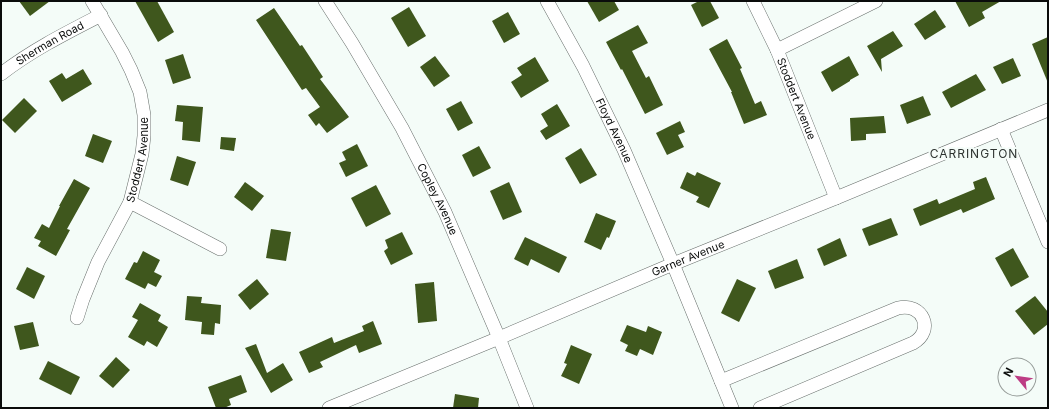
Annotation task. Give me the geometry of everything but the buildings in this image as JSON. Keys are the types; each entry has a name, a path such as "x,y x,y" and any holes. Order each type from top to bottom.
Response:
{"street":[{"name":"Stoddert Avenue","path":"77,318 98,262 130,202 142,154 144,136 144,115 140,92 131,70 92,1"},
{"name":"Copley Avenue","path":"325,1 352,43 402,128 445,212 527,408"},
{"name":"Floyd Avenue","path":"547,1 583,66 621,143 673,264 732,408"},
{"name":"Stoddert Avenue","path":"753,1 777,50 836,198"},
{"path":"777,50 876,1"},
{"name":"Sherman Road","path":"1,74 28,54 101,16"},
{"name":"Garner Avenue","path":"329,408 673,264 1048,110"},
{"path":"1001,129 1048,242"},
{"path":"130,202 220,249"},
{"path":"721,381 898,308 910,307 920,313 923,318 924,330 922,336 918,340 760,408"}],"district":[{"name":"CARRINGTON","path":"974,153"}]}
